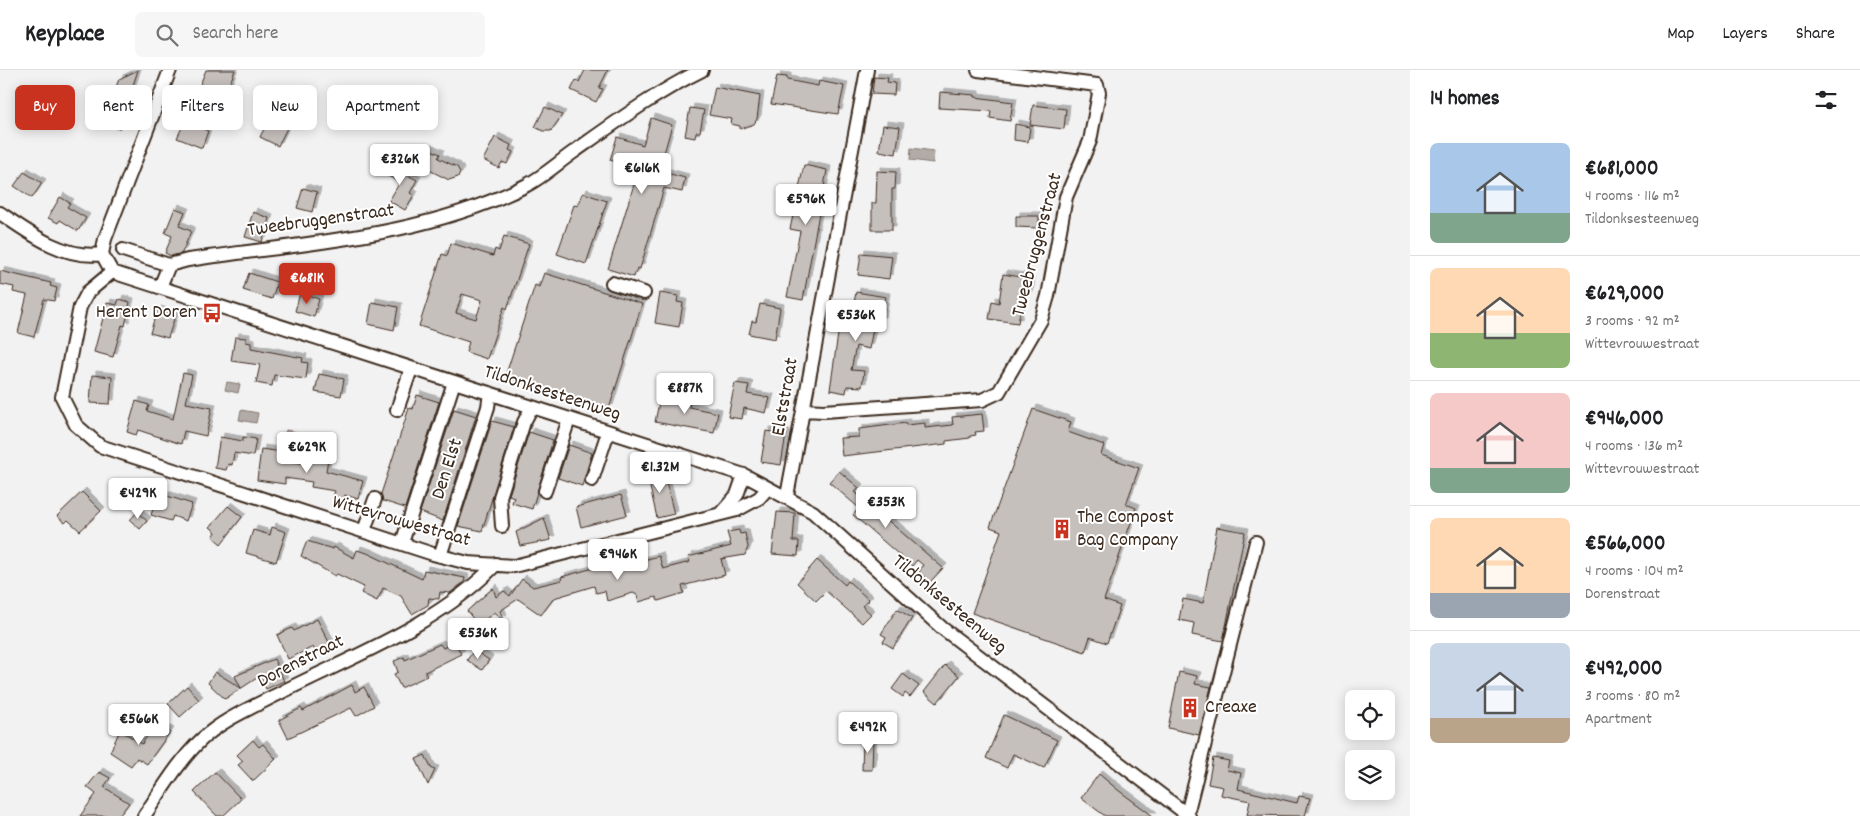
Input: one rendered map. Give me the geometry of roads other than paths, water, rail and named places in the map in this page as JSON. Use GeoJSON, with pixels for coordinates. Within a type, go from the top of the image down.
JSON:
{"type":"FeatureCollection","features":[{"type":"Feature","properties":{"kind":"street"},"geometry":{"type":"LineString","coordinates":[[112,272],[102,254],[105,239],[170,70]]}},
{"type":"Feature","properties":{"kind":"street","name":"Tweebruggenstraat"},"geometry":{"type":"LineString","coordinates":[[169,265],[188,260],[400,229],[449,216],[527,185],[636,109],[702,70]]}},
{"type":"Feature","properties":{"kind":"street","name":"Elststraat"},"geometry":{"type":"LineString","coordinates":[[787,496],[867,70]]}},
{"type":"Feature","properties":{"kind":"street","name":"Tweebruggenstraat"},"geometry":{"type":"LineString","coordinates":[[803,410],[824,411],[982,400],[999,392],[1041,320],[1048,296],[1066,196],[1090,141],[1099,93],[1097,85],[978,70]]}},
{"type":"Feature","properties":{"kind":"street"},"geometry":{"type":"LineString","coordinates":[[0,213],[69,253],[91,256],[102,254]]}},
{"type":"Feature","properties":{"kind":"street"},"geometry":{"type":"LineString","coordinates":[[123,250],[169,265],[160,287]]}},
{"type":"Feature","properties":{"kind":"street","name":"Tildonksesteenweg"},"geometry":{"type":"LineString","coordinates":[[112,272],[744,475],[787,496],[813,512],[942,628],[1188,815]]}},
{"type":"Feature","properties":{"kind":"street","name":"Wittevrouwestraat"},"geometry":{"type":"LineString","coordinates":[[112,272],[88,292],[80,307],[62,397],[76,426],[100,446],[440,556],[468,563],[514,566],[750,505],[768,488]]}},
{"type":"Feature","properties":{"kind":"street"},"geometry":{"type":"LineString","coordinates":[[612,283],[644,293]]}},
{"type":"Feature","properties":{"kind":"street"},"geometry":{"type":"LineString","coordinates":[[397,410],[411,369]]}},
{"type":"Feature","properties":{"kind":"street","name":"Den Elst"},"geometry":{"type":"LineString","coordinates":[[402,543],[454,382]]}},
{"type":"Feature","properties":{"kind":"street","name":"Den Elst"},"geometry":{"type":"LineString","coordinates":[[440,556],[488,407],[490,394]]}},
{"type":"Feature","properties":{"kind":"street"},"geometry":{"type":"LineString","coordinates":[[502,526],[500,497],[524,422],[532,407]]}},
{"type":"Feature","properties":{"kind":"street"},"geometry":{"type":"LineString","coordinates":[[545,491],[569,419]]}},
{"type":"Feature","properties":{"kind":"street"},"geometry":{"type":"LineString","coordinates":[[592,480],[608,432]]}},
{"type":"Feature","properties":{"kind":"street"},"geometry":{"type":"LineString","coordinates":[[720,514],[737,495],[744,475]]}},
{"type":"Feature","properties":{"kind":"street"},"geometry":{"type":"LineString","coordinates":[[364,532],[375,499]]}},
{"type":"Feature","properties":{"kind":"street"},"geometry":{"type":"LineString","coordinates":[[1188,815],[1256,542]]}},
{"type":"Feature","properties":{"kind":"street","name":"Dorenstraat"},"geometry":{"type":"LineString","coordinates":[[144,816],[179,764],[209,734],[232,718],[419,623],[478,583],[496,564]]}},
{"type":"Feature","properties":{"kind":"place","name":"Herent Doren"},"geometry":{"type":"Point","coordinates":[212,313]}},
{"type":"Feature","properties":{"kind":"place","name":"The Compost Bag Company"},"geometry":{"type":"Point","coordinates":[1062,529]}},
{"type":"Feature","properties":{"kind":"place","name":"Creaxe"},"geometry":{"type":"Point","coordinates":[1190,708]}}]}
